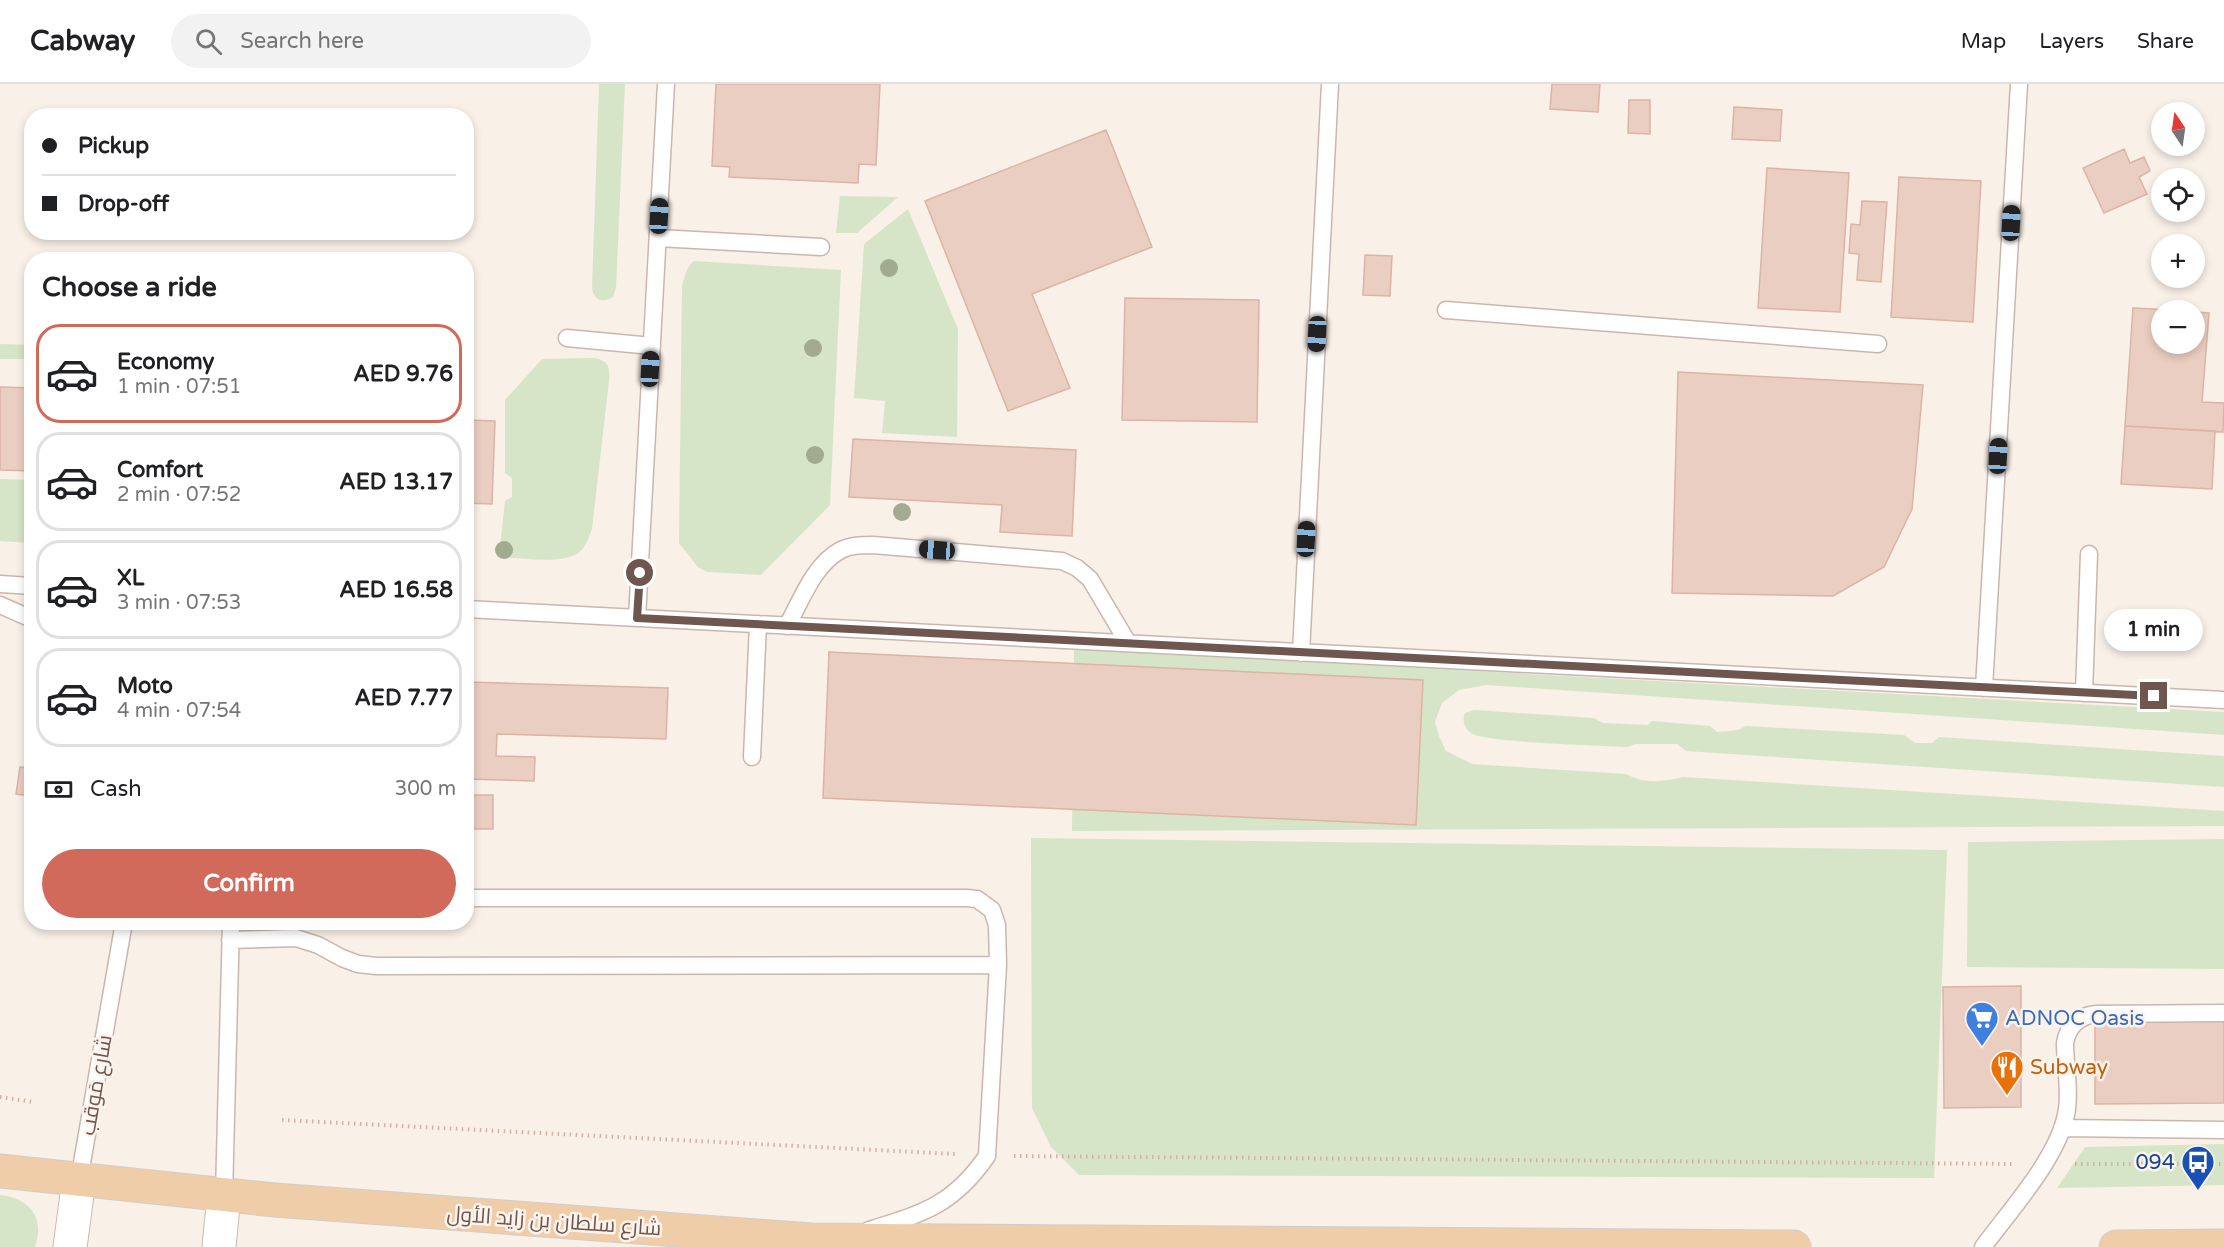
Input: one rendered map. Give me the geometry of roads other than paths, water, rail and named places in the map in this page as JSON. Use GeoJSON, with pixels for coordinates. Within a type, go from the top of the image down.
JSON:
{"type":"FeatureCollection","features":[{"type":"Feature","properties":{"kind":"main road","name":"شارع سلطان بن زايد الأول"},"geometry":{"type":"LineString","coordinates":[[0,1171],[275,1200],[812,1242],[1794,1247]]}},
{"type":"Feature","properties":{"kind":"main road","name":"شارع مَوقب"},"geometry":{"type":"LineString","coordinates":[[70,1247],[79,1180]]}},
{"type":"Feature","properties":{"kind":"main road"},"geometry":{"type":"LineString","coordinates":[[219,1247],[224,1195]]}},
{"type":"Feature","properties":{"kind":"main road"},"geometry":{"type":"LineString","coordinates":[[2116,1247],[2224,1246]]}},
{"type":"Feature","properties":{"kind":"lane"},"geometry":{"type":"LineString","coordinates":[[637,618],[666,84]]}},
{"type":"Feature","properties":{"kind":"lane"},"geometry":{"type":"LineString","coordinates":[[1300,653],[1330,84]]}},
{"type":"Feature","properties":{"kind":"lane"},"geometry":{"type":"LineString","coordinates":[[1984,688],[2019,84]]}},
{"type":"Feature","properties":{"kind":"lane"},"geometry":{"type":"LineString","coordinates":[[658,238],[820,247]]}},
{"type":"Feature","properties":{"kind":"lane"},"geometry":{"type":"LineString","coordinates":[[1446,310],[1878,344]]}},
{"type":"Feature","properties":{"kind":"lane"},"geometry":{"type":"LineString","coordinates":[[567,338],[652,346]]}},
{"type":"Feature","properties":{"kind":"lane"},"geometry":{"type":"LineString","coordinates":[[787,626],[819,570],[829,559],[841,550],[857,545],[873,545],[1062,561],[1077,568],[1090,579],[1128,644]]}},
{"type":"Feature","properties":{"kind":"lane"},"geometry":{"type":"LineString","coordinates":[[2084,693],[2089,554]]}},
{"type":"Feature","properties":{"kind":"lane"},"geometry":{"type":"LineString","coordinates":[[0,584],[24,586]]}},
{"type":"Feature","properties":{"kind":"lane"},"geometry":{"type":"LineString","coordinates":[[0,605],[24,616]]}},
{"type":"Feature","properties":{"kind":"lane"},"geometry":{"type":"LineString","coordinates":[[474,609],[2224,700]]}},
{"type":"Feature","properties":{"kind":"lane"},"geometry":{"type":"LineString","coordinates":[[752,757],[758,624]]}},
{"type":"Feature","properties":{"kind":"lane"},"geometry":{"type":"LineString","coordinates":[[474,898],[968,898],[985,904],[992,910],[996,917],[998,965],[987,1155],[968,1181],[938,1206],[916,1215],[812,1242]]}},
{"type":"Feature","properties":{"kind":"lane","name":"شارع مَوقب"},"geometry":{"type":"LineString","coordinates":[[79,1180],[123,930]]}},
{"type":"Feature","properties":{"kind":"lane"},"geometry":{"type":"LineString","coordinates":[[224,1195],[231,930]]}},
{"type":"Feature","properties":{"kind":"lane"},"geometry":{"type":"LineString","coordinates":[[230,940],[296,938],[318,945],[358,964],[376,966],[998,965]]}},
{"type":"Feature","properties":{"kind":"lane"},"geometry":{"type":"LineString","coordinates":[[1983,1247],[2044,1164],[2062,1128],[2067,1108],[2065,1043],[2067,1033],[2079,1019],[2096,1014],[2224,1013]]}},
{"type":"Feature","properties":{"kind":"lane"},"geometry":{"type":"LineString","coordinates":[[2062,1128],[2224,1130]]}},
{"type":"Feature","properties":{"kind":"place","name":"ADNOC Oasis"},"geometry":{"type":"Point","coordinates":[1982,1047]}},
{"type":"Feature","properties":{"kind":"place","name":"Subway"},"geometry":{"type":"Point","coordinates":[2007,1096]}},
{"type":"Feature","properties":{"kind":"place","name":"094"},"geometry":{"type":"Point","coordinates":[2198,1191]}}]}
